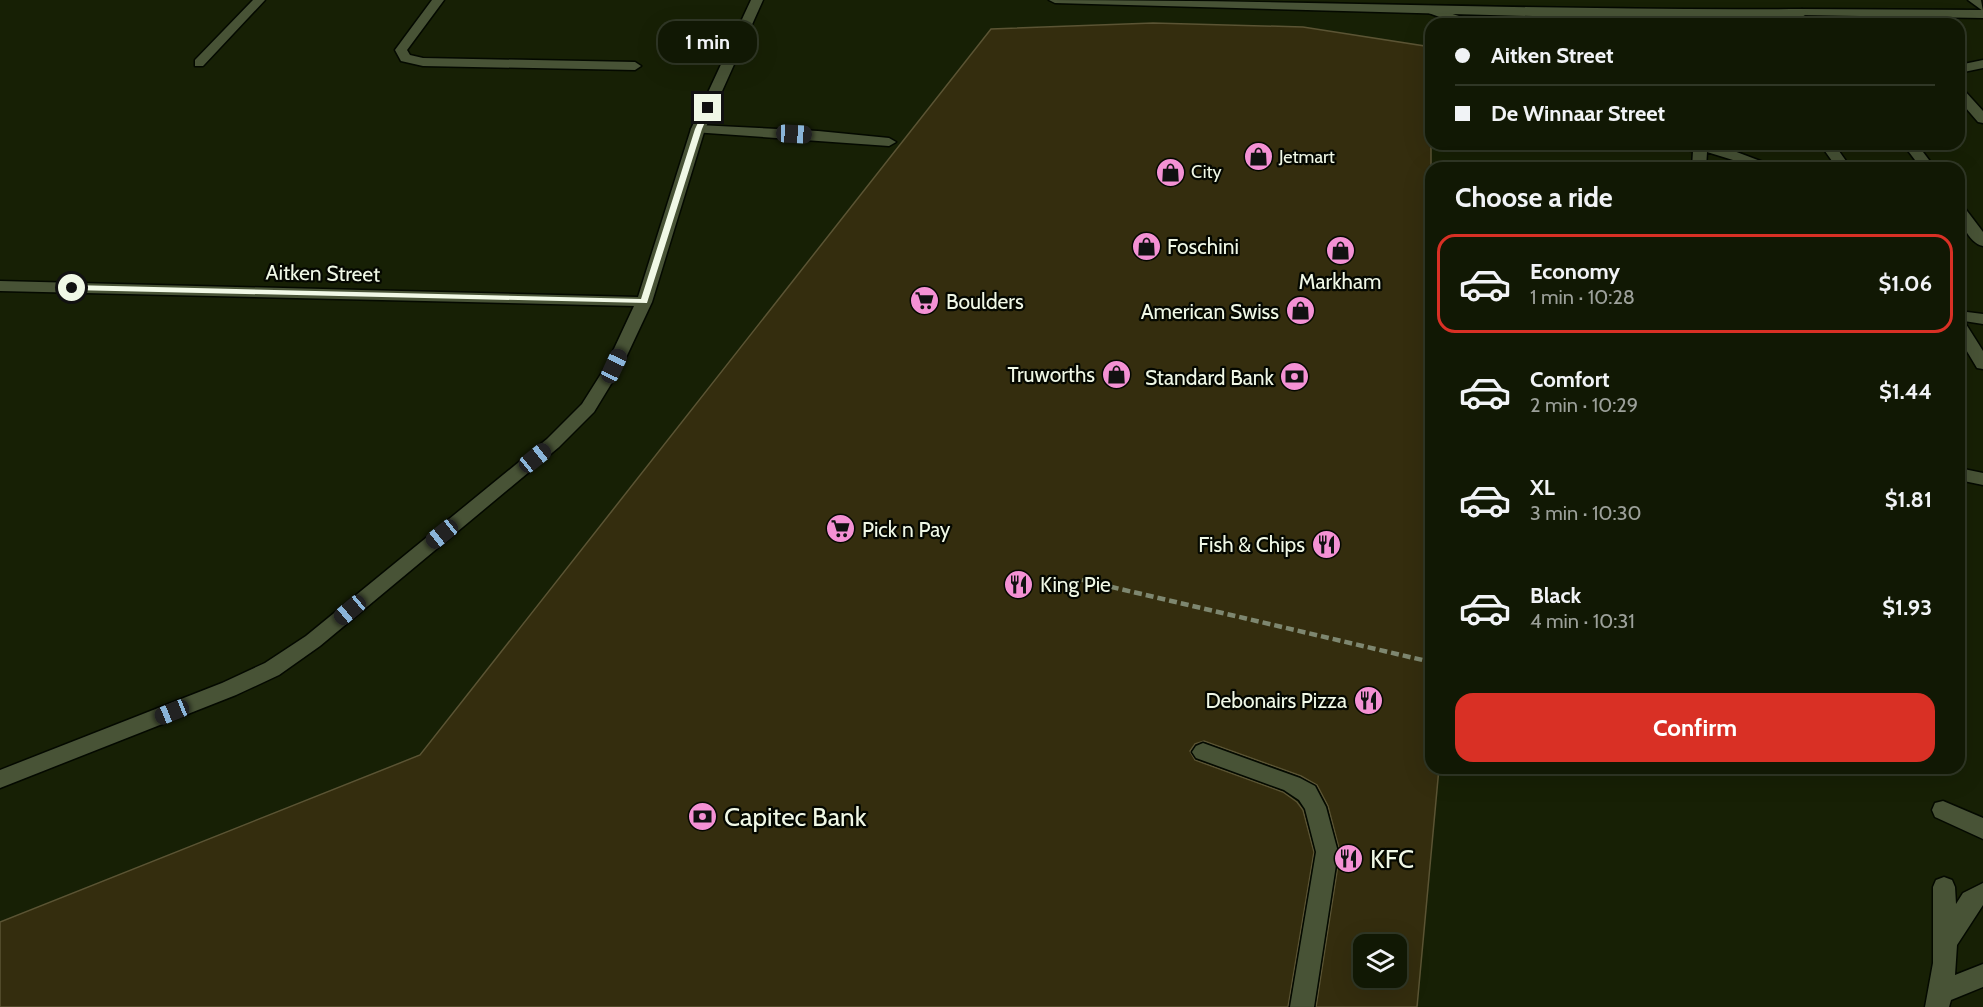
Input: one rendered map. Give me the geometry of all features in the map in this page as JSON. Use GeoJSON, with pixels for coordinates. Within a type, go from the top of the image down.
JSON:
{"type":"FeatureCollection","features":[{"type":"Feature","properties":{"kind":"street"},"geometry":{"type":"LineString","coordinates":[[199,63],[259,0]]}},
{"type":"Feature","properties":{"kind":"street"},"geometry":{"type":"LineString","coordinates":[[438,0],[401,50],[405,58],[423,62],[635,66]]}},
{"type":"Feature","properties":{"kind":"street"},"geometry":{"type":"LineString","coordinates":[[0,779],[229,689],[272,669],[313,641],[560,436],[588,408],[614,366],[644,302],[698,129],[757,0]]}},
{"type":"Feature","properties":{"kind":"street"},"geometry":{"type":"LineString","coordinates":[[1055,0],[1603,14],[1983,14]]}},
{"type":"Feature","properties":{"kind":"street"},"geometry":{"type":"LineString","coordinates":[[1726,0],[1739,18]]}},
{"type":"Feature","properties":{"kind":"street"},"geometry":{"type":"LineString","coordinates":[[1790,0],[1806,18]]}},
{"type":"Feature","properties":{"kind":"street"},"geometry":{"type":"LineString","coordinates":[[1974,0],[1983,8]]}},
{"type":"Feature","properties":{"kind":"street"},"geometry":{"type":"LineString","coordinates":[[1427,9],[1453,18]]}},
{"type":"Feature","properties":{"kind":"street"},"geometry":{"type":"LineString","coordinates":[[1553,18],[1558,12]]}},
{"type":"Feature","properties":{"kind":"street"},"geometry":{"type":"LineString","coordinates":[[1603,14],[1623,18]]}},
{"type":"Feature","properties":{"kind":"street"},"geometry":{"type":"LineString","coordinates":[[1965,68],[1983,64]]}},
{"type":"Feature","properties":{"kind":"street"},"geometry":{"type":"LineString","coordinates":[[1965,99],[1983,119]]}},
{"type":"Feature","properties":{"kind":"street"},"geometry":{"type":"LineString","coordinates":[[698,129],[818,135],[889,142]]}},
{"type":"Feature","properties":{"kind":"street"},"geometry":{"type":"LineString","coordinates":[[1712,150],[1752,162]]}},
{"type":"Feature","properties":{"kind":"street"},"geometry":{"type":"LineString","coordinates":[[1965,218],[1983,242]]}},
{"type":"Feature","properties":{"kind":"street","name":"Aitken Street"},"geometry":{"type":"LineString","coordinates":[[0,286],[644,302]]}},
{"type":"Feature","properties":{"kind":"street"},"geometry":{"type":"LineString","coordinates":[[1965,317],[1983,319]]}},
{"type":"Feature","properties":{"kind":"street"},"geometry":{"type":"LineString","coordinates":[[1965,334],[1981,357]]}},
{"type":"Feature","properties":{"kind":"street"},"geometry":{"type":"LineString","coordinates":[[1965,475],[1983,479]]}},
{"type":"Feature","properties":{"kind":"street"},"geometry":{"type":"LineString","coordinates":[[1203,753],[1292,784],[1307,793],[1315,807],[1327,852],[1302,1007]]}},
{"type":"Feature","properties":{"kind":"street"},"geometry":{"type":"LineString","coordinates":[[1943,810],[1983,829]]}},
{"type":"Feature","properties":{"kind":"street"},"geometry":{"type":"LineString","coordinates":[[1940,1000],[1945,944],[1944,887]]}},
{"type":"Feature","properties":{"kind":"street"},"geometry":{"type":"LineString","coordinates":[[1945,944],[1971,900],[1983,893]]}},
{"type":"Feature","properties":{"kind":"street"},"geometry":{"type":"LineString","coordinates":[[1940,1000],[1983,975]]}},
{"type":"Feature","properties":{"kind":"path"},"geometry":{"type":"LineString","coordinates":[[1082,580],[1425,661]]}},
{"type":"Feature","properties":{"kind":"building"},"geometry":{"type":"Polygon","coordinates":[[[1153,23],[1303,27],[1425,46],[1425,150],[1431,150],[1431,162],[1425,162],[1425,774],[1438,774],[1417,1007],[1316,1007],[1340,852],[1328,806],[1317,785],[1301,776],[1204,741],[1195,744],[1190,751],[1195,760],[1283,792],[1297,802],[1303,810],[1314,852],[1288,1007],[0,1007],[0,922],[420,755],[991,29],[1153,23]]]}},
{"type":"Feature","properties":{"kind":"place","name":"Jetmart"},"geometry":{"type":"Point","coordinates":[1258,157]}},
{"type":"Feature","properties":{"kind":"place","name":"City"},"geometry":{"type":"Point","coordinates":[1170,172]}},
{"type":"Feature","properties":{"kind":"place","name":"Foschini"},"geometry":{"type":"Point","coordinates":[1146,246]}},
{"type":"Feature","properties":{"kind":"place","name":"Markham"},"geometry":{"type":"Point","coordinates":[1340,250]}},
{"type":"Feature","properties":{"kind":"place","name":"Boulders"},"geometry":{"type":"Point","coordinates":[925,301]}},
{"type":"Feature","properties":{"kind":"place","name":"American Swiss"},"geometry":{"type":"Point","coordinates":[1300,311]}},
{"type":"Feature","properties":{"kind":"place","name":"Truworths"},"geometry":{"type":"Point","coordinates":[1116,374]}},
{"type":"Feature","properties":{"kind":"place","name":"Standard Bank"},"geometry":{"type":"Point","coordinates":[1295,377]}},
{"type":"Feature","properties":{"kind":"place","name":"Pick n Pay"},"geometry":{"type":"Point","coordinates":[841,529]}},
{"type":"Feature","properties":{"kind":"place","name":"Fish & Chips"},"geometry":{"type":"Point","coordinates":[1326,544]}},
{"type":"Feature","properties":{"kind":"place","name":"King Pie"},"geometry":{"type":"Point","coordinates":[1019,584]}},
{"type":"Feature","properties":{"kind":"place","name":"Debonairs Pizza"},"geometry":{"type":"Point","coordinates":[1368,700]}},
{"type":"Feature","properties":{"kind":"place","name":"Capitec Bank"},"geometry":{"type":"Point","coordinates":[703,817]}},
{"type":"Feature","properties":{"kind":"place","name":"KFC"},"geometry":{"type":"Point","coordinates":[1349,859]}},
{"type":"Feature","properties":{"kind":"route"},"geometry":{"type":"LineString","coordinates":[[72,288],[644,302],[698,129],[708,108]]}}]}
